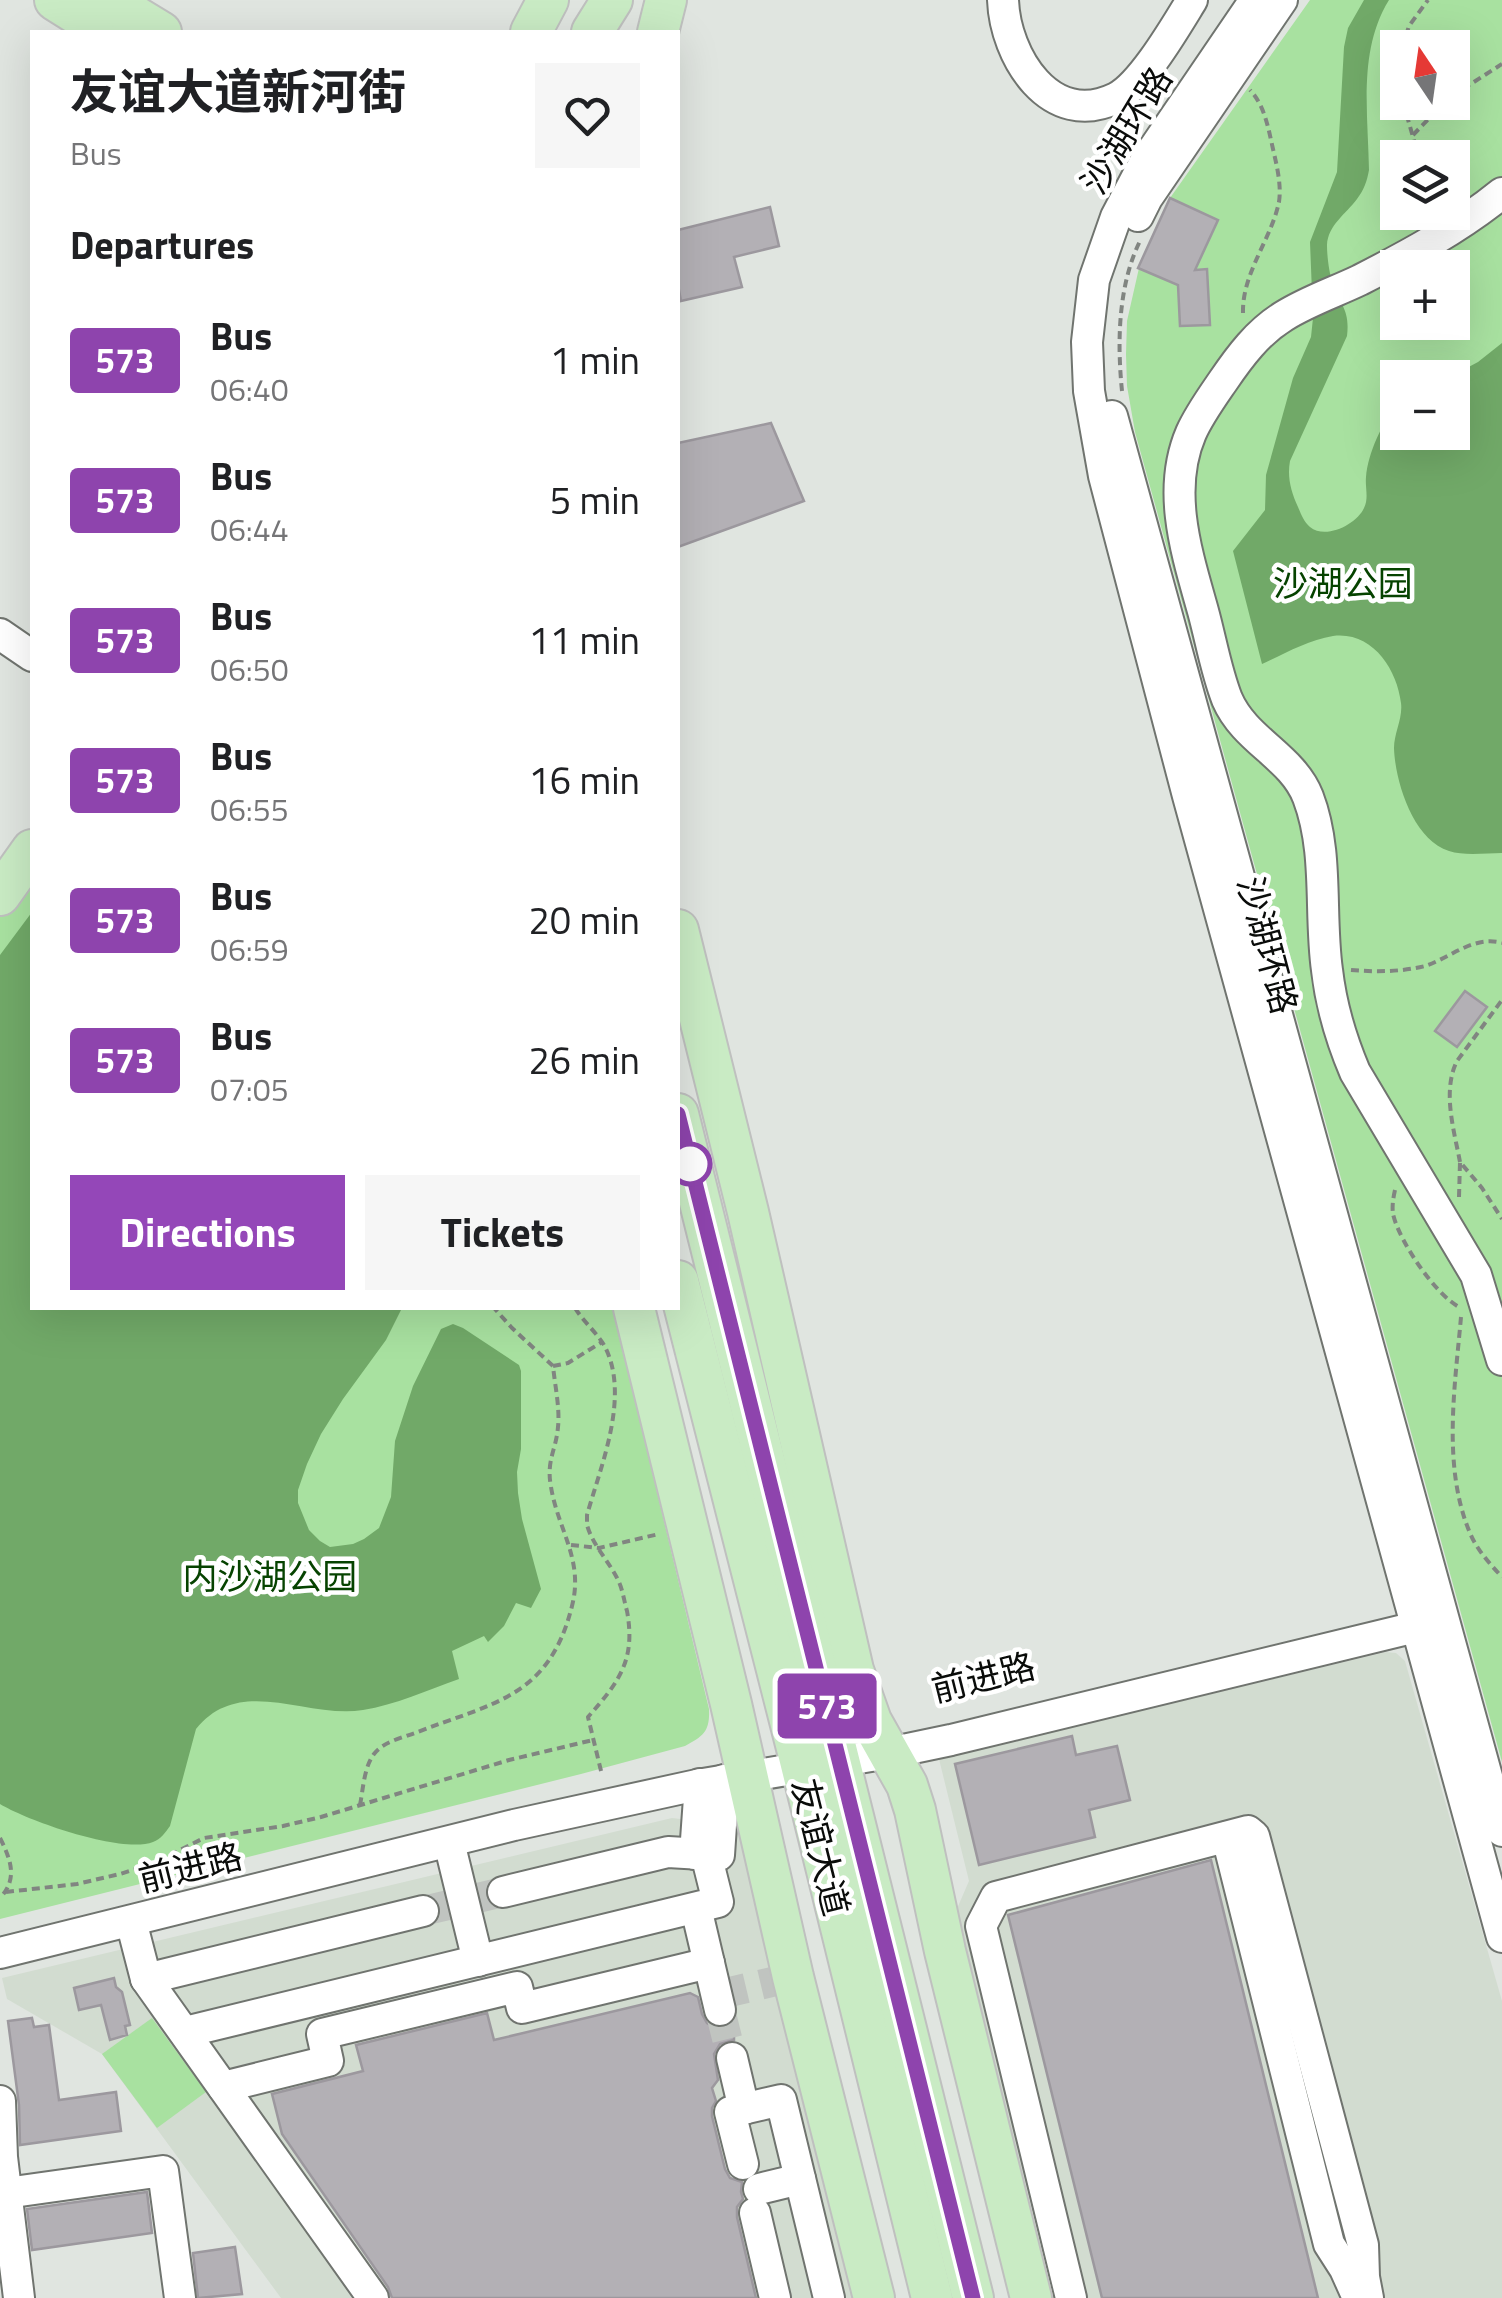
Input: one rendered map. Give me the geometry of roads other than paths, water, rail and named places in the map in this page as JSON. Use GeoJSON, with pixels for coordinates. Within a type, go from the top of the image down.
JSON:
{"type":"FeatureCollection","features":[{"type":"Feature","properties":{"kind":"main road"},"geometry":{"type":"LineString","coordinates":[[55,0],[103,30]]}},
{"type":"Feature","properties":{"kind":"main road"},"geometry":{"type":"LineString","coordinates":[[108,0],[157,30]]}},
{"type":"Feature","properties":{"kind":"main road"},"geometry":{"type":"LineString","coordinates":[[532,30],[548,0]]}},
{"type":"Feature","properties":{"kind":"main road"},"geometry":{"type":"LineString","coordinates":[[563,30],[580,0]]}},
{"type":"Feature","properties":{"kind":"main road"},"geometry":{"type":"LineString","coordinates":[[593,30],[612,0]]}},
{"type":"Feature","properties":{"kind":"main road"},"geometry":{"type":"LineString","coordinates":[[622,30],[632,0]]}},
{"type":"Feature","properties":{"kind":"main road"},"geometry":{"type":"LineString","coordinates":[[658,30],[666,0]]}},
{"type":"Feature","properties":{"kind":"main road"},"geometry":{"type":"LineString","coordinates":[[0,895],[30,853]]}},
{"type":"Feature","properties":{"kind":"main road"},"geometry":{"type":"LineString","coordinates":[[680,938],[748,1212],[852,1670],[862,1702],[912,1798],[952,1981],[1031,2298]]}},
{"type":"Feature","properties":{"kind":"main road","name":"友谊大道"},"geometry":{"type":"LineString","coordinates":[[680,1123],[819,1754],[931,2297]]}},
{"type":"Feature","properties":{"kind":"main road","name":"友谊大道"},"geometry":{"type":"LineString","coordinates":[[680,1288],[819,1754],[901,2005],[973,2298]]}},
{"type":"Feature","properties":{"kind":"main road"},"geometry":{"type":"LineString","coordinates":[[634,1310],[729,1774],[822,2090],[874,2298]]}},
{"type":"Feature","properties":{"kind":"main road"},"geometry":{"type":"LineString","coordinates":[[901,2005],[934,1898]]}},
{"type":"Feature","properties":{"kind":"main road"},"geometry":{"type":"LineString","coordinates":[[938,2156],[993,2144]]}},
{"type":"Feature","properties":{"kind":"street"},"geometry":{"type":"LineString","coordinates":[[1003,0],[1009,34],[1030,76],[1055,100],[1084,104],[1115,98],[1128,90],[1192,0]]}},
{"type":"Feature","properties":{"kind":"street","name":"沙湖环路"},"geometry":{"type":"LineString","coordinates":[[1255,0],[1146,160],[1116,217],[1092,296],[1086,342],[1089,391],[1104,476],[1154,664],[1502,1937]]}},
{"type":"Feature","properties":{"kind":"street","name":"沙湖环路"},"geometry":{"type":"LineString","coordinates":[[1282,0],[1146,198],[1131,230],[1108,303],[1108,390],[1113,425],[1502,1830]]}},
{"type":"Feature","properties":{"kind":"street"},"geometry":{"type":"LineString","coordinates":[[1502,193],[1430,242],[1297,308],[1264,330],[1217,389],[1192,432],[1180,474],[1183,533],[1226,697],[1247,731],[1295,774],[1313,812],[1320,858],[1326,968],[1350,1059],[1476,1275],[1502,1360]]}},
{"type":"Feature","properties":{"kind":"street"},"geometry":{"type":"LineString","coordinates":[[0,634],[30,655]]}},
{"type":"Feature","properties":{"kind":"street"},"geometry":{"type":"LineString","coordinates":[[0,656],[30,677]]}},
{"type":"Feature","properties":{"kind":"street","name":"前进路"},"geometry":{"type":"LineString","coordinates":[[0,1953],[729,1774],[819,1754],[970,1736],[1414,1619]]}},
{"type":"Feature","properties":{"kind":"street"},"geometry":{"type":"LineString","coordinates":[[184,2032],[718,1902],[701,1854],[729,1774]]}},
{"type":"Feature","properties":{"kind":"street","name":"前进路"},"geometry":{"type":"LineString","coordinates":[[514,1825],[610,1790],[729,1774]]}},
{"type":"Feature","properties":{"kind":"street"},"geometry":{"type":"LineString","coordinates":[[1071,2298],[981,1926],[996,1897],[1248,1832],[1254,1836],[1363,2245],[1368,2298]]}},
{"type":"Feature","properties":{"kind":"street"},"geometry":{"type":"LineString","coordinates":[[1227,1837],[1329,2244],[1346,2268],[1358,2298]]}},
{"type":"Feature","properties":{"kind":"street"},"geometry":{"type":"LineString","coordinates":[[449,1842],[478,1961]]}},
{"type":"Feature","properties":{"kind":"street"},"geometry":{"type":"LineString","coordinates":[[503,1892],[668,1852],[701,1854]]}},
{"type":"Feature","properties":{"kind":"street"},"geometry":{"type":"LineString","coordinates":[[696,1908],[720,2010]]}},
{"type":"Feature","properties":{"kind":"street"},"geometry":{"type":"LineString","coordinates":[[156,1976],[423,1911]]}},
{"type":"Feature","properties":{"kind":"street"},"geometry":{"type":"LineString","coordinates":[[141,1918],[156,1976],[184,2032],[374,2298]]}},
{"type":"Feature","properties":{"kind":"street"},"geometry":{"type":"LineString","coordinates":[[223,2087],[328,2061],[322,2034],[517,1987],[522,2008],[709,1963]]}},
{"type":"Feature","properties":{"kind":"street"},"geometry":{"type":"LineString","coordinates":[[952,1981],[992,1972]]}},
{"type":"Feature","properties":{"kind":"street"},"geometry":{"type":"LineString","coordinates":[[732,2058],[744,2108]]}},
{"type":"Feature","properties":{"kind":"street"},"geometry":{"type":"LineString","coordinates":[[775,2298],[752,2189],[730,2112],[822,2090]]}},
{"type":"Feature","properties":{"kind":"street"},"geometry":{"type":"LineString","coordinates":[[781,2100],[829,2298]]}},
{"type":"Feature","properties":{"kind":"street"},"geometry":{"type":"LineString","coordinates":[[0,2101],[2,2157],[19,2298]]}},
{"type":"Feature","properties":{"kind":"street"},"geometry":{"type":"LineString","coordinates":[[6,2193],[162,2171],[180,2298]]}},
{"type":"Feature","properties":{"kind":"street"},"geometry":{"type":"LineString","coordinates":[[752,2189],[800,2180]]}},
{"type":"Feature","properties":{"kind":"tunnel"},"geometry":{"type":"LineString","coordinates":[[423,1911],[503,1892]]}},
{"type":"Feature","properties":{"kind":"tunnel"},"geometry":{"type":"LineString","coordinates":[[717,1995],[793,1977]]}},
{"type":"Feature","properties":{"kind":"tunnel"},"geometry":{"type":"LineString","coordinates":[[720,2010],[732,2058]]}},
{"type":"Feature","properties":{"kind":"park label","name":"沙湖公园"},"geometry":{"type":"Point","coordinates":[1343,583]}},
{"type":"Feature","properties":{"kind":"park label","name":"内沙湖公园"},"geometry":{"type":"Point","coordinates":[270,1576]}}]}
